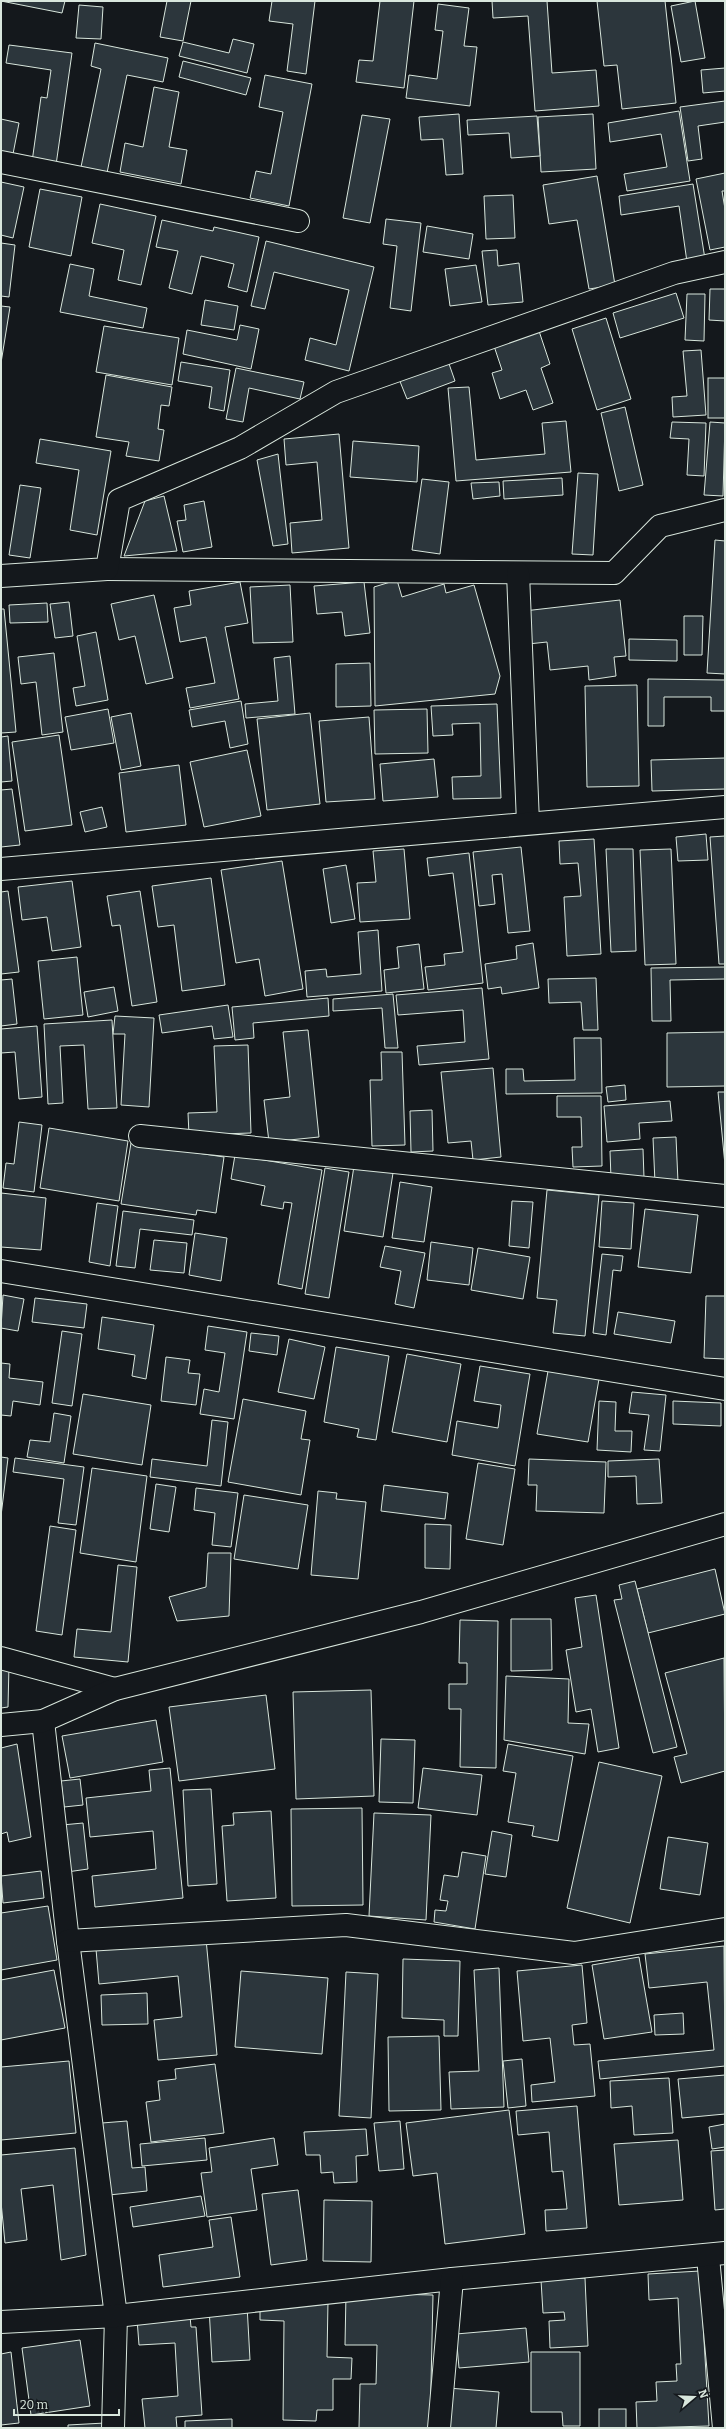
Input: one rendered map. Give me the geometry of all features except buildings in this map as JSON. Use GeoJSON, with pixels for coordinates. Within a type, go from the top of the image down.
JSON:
{"type":"FeatureCollection","features":[{"type":"Feature","properties":{"kind":"street"},"geometry":{"type":"LineString","coordinates":[[1,162],[298,222]]}},
{"type":"Feature","properties":{"kind":"street"},"geometry":{"type":"LineString","coordinates":[[107,569],[119,500],[240,448],[336,392],[674,273],[725,262]]}},
{"type":"Feature","properties":{"kind":"street"},"geometry":{"type":"LineString","coordinates":[[1,576],[107,569],[614,573],[660,526],[725,510]]}},
{"type":"Feature","properties":{"kind":"street"},"geometry":{"type":"LineString","coordinates":[[518,573],[528,823]]}},
{"type":"Feature","properties":{"kind":"street"},"geometry":{"type":"LineString","coordinates":[[1,869],[725,807]]}},
{"type":"Feature","properties":{"kind":"street"},"geometry":{"type":"LineString","coordinates":[[140,1136],[725,1196]]}},
{"type":"Feature","properties":{"kind":"street"},"geometry":{"type":"LineString","coordinates":[[1,1271],[725,1388]]}},
{"type":"Feature","properties":{"kind":"street"},"geometry":{"type":"LineString","coordinates":[[1,1725],[43,1721],[115,1689],[421,1612],[725,1524]]}},
{"type":"Feature","properties":{"kind":"street"},"geometry":{"type":"LineString","coordinates":[[1,1658],[115,1689]]}},
{"type":"Feature","properties":{"kind":"street"},"geometry":{"type":"LineString","coordinates":[[43,1721],[68,1941],[116,2316],[113,2428]]}},
{"type":"Feature","properties":{"kind":"street"},"geometry":{"type":"LineString","coordinates":[[68,1941],[346,1925],[574,1953],[725,1929]]}},
{"type":"Feature","properties":{"kind":"street"},"geometry":{"type":"LineString","coordinates":[[1,2322],[116,2316],[452,2279],[717,2255],[724,2428]]}},
{"type":"Feature","properties":{"kind":"street"},"geometry":{"type":"LineString","coordinates":[[439,2428],[452,2279]]}}]}
